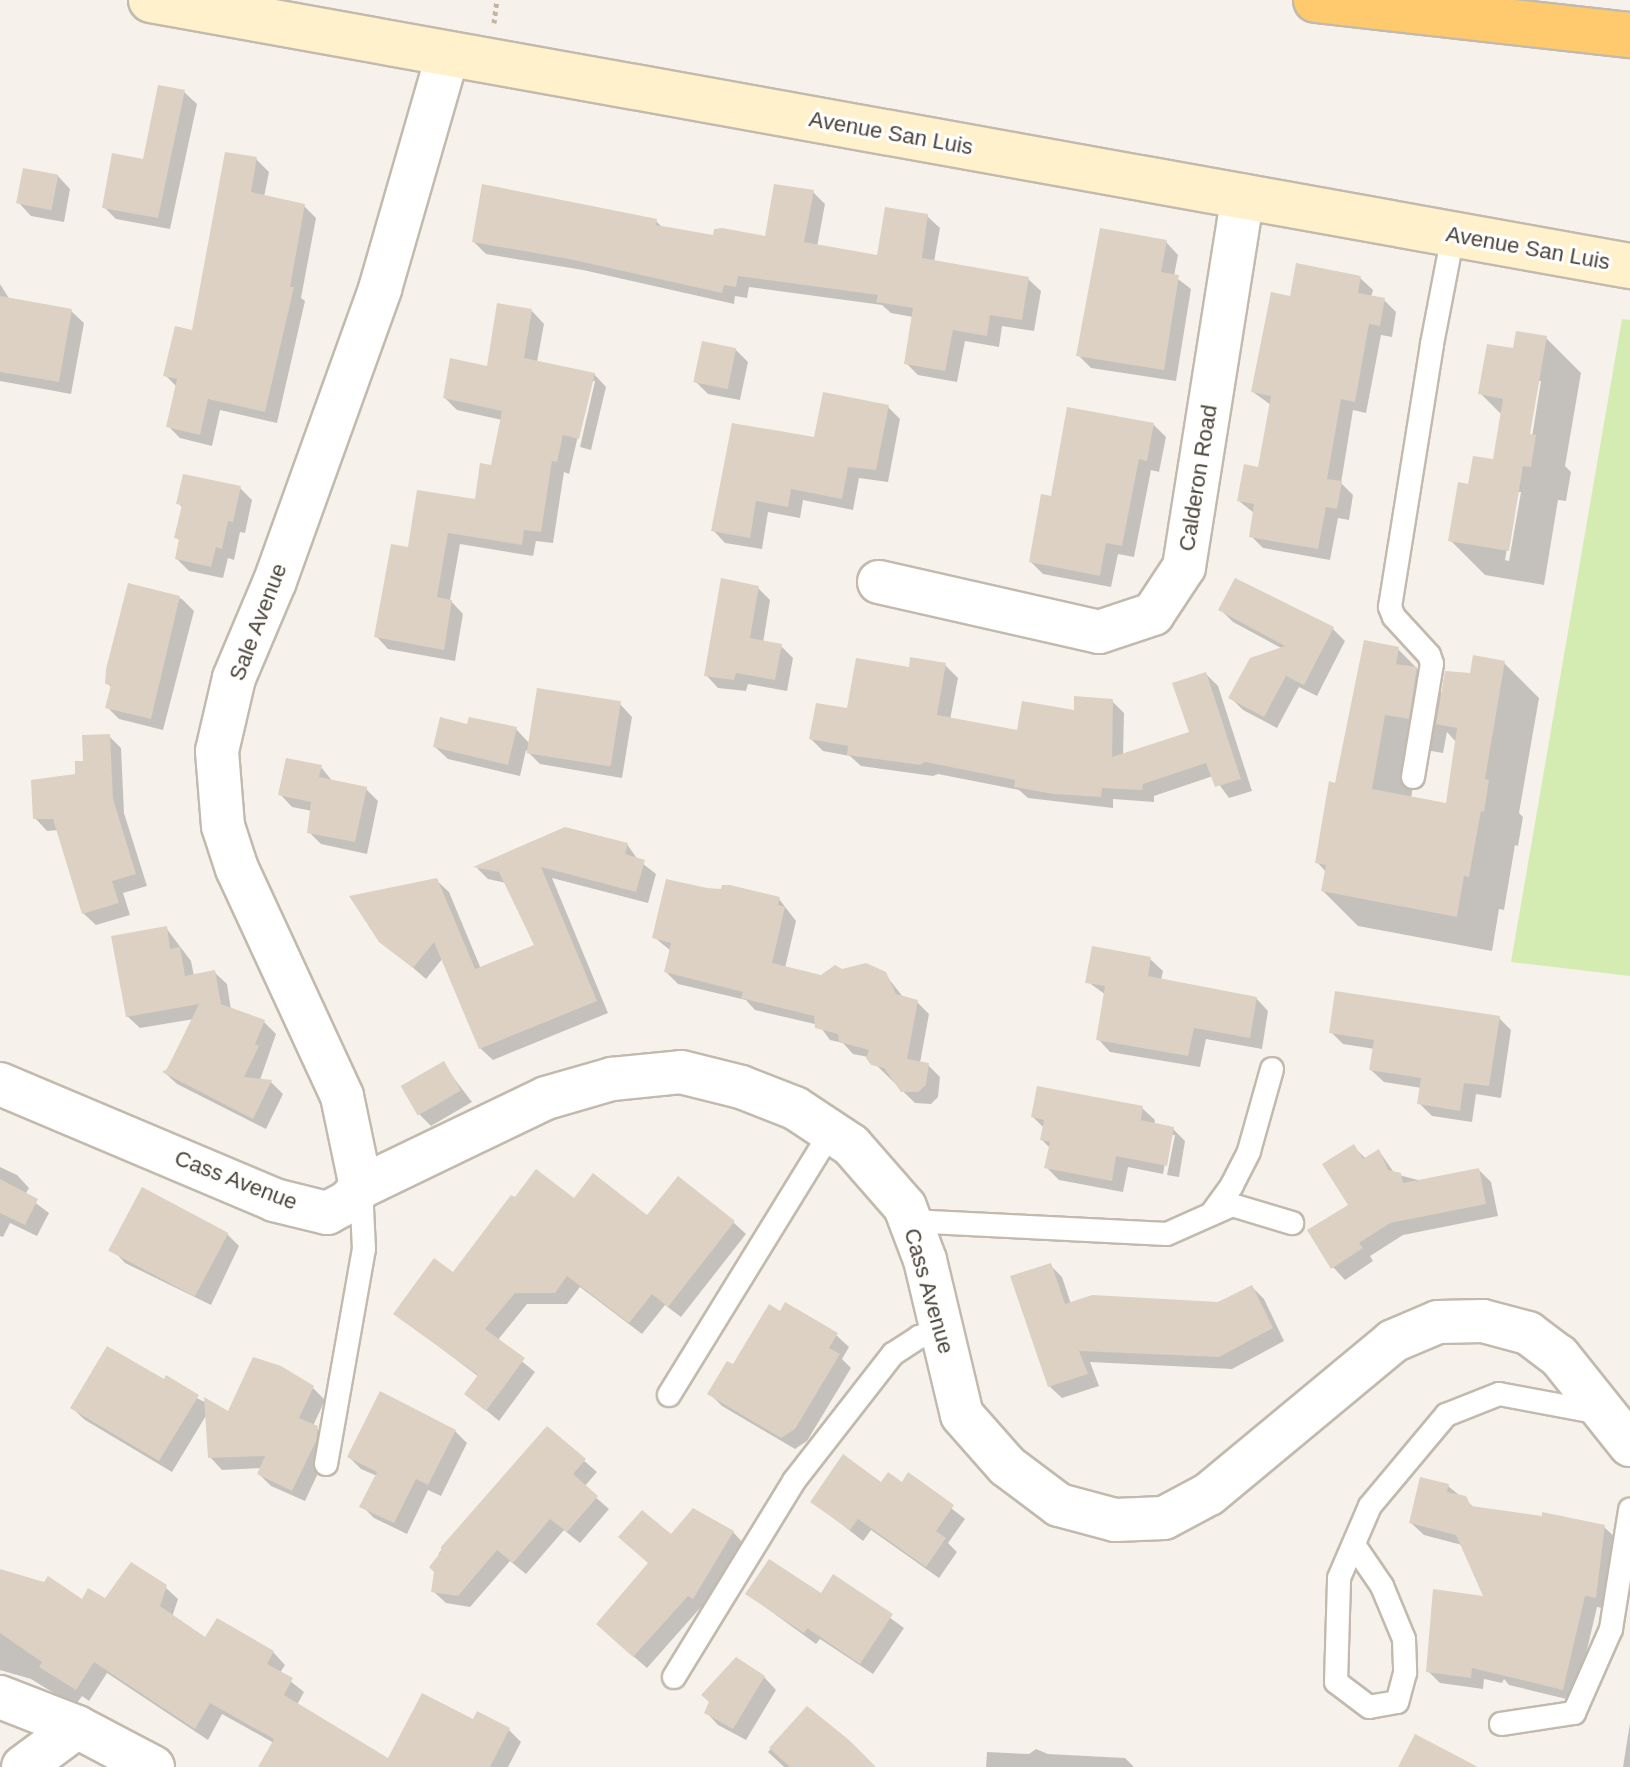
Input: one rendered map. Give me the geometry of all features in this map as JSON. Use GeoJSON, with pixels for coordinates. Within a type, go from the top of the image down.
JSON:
{"type":"FeatureCollection","features":[{"type":"Feature","properties":{"kind":"highway"},"geometry":{"type":"LineString","coordinates":[[1316,0],[1630,35]]}},
{"type":"Feature","properties":{"kind":"street","name":"Avenue San Luis"},"geometry":{"type":"LineString","coordinates":[[151,0],[1630,266]]}},
{"type":"Feature","properties":{"kind":"street","name":"Sale Avenue"},"geometry":{"type":"LineString","coordinates":[[361,1187],[342,1096],[237,869],[223,826],[217,751],[234,678],[275,581],[380,289],[448,54]]}},
{"type":"Feature","properties":{"kind":"street","name":"Calderon Road"},"geometry":{"type":"LineString","coordinates":[[879,582],[1099,632],[1153,614],[1184,567],[1243,196]]}},
{"type":"Feature","properties":{"kind":"street","name":"Cass Avenue"},"geometry":{"type":"LineString","coordinates":[[0,1084],[274,1200],[327,1213],[348,1202],[361,1187],[546,1098],[612,1079],[681,1072],[741,1087],[795,1108],[851,1145],[905,1207],[925,1260],[962,1415],[1007,1466],[1059,1505],[1115,1520],[1164,1518],[1209,1494],[1393,1341],[1438,1322],[1483,1321],[1528,1333],[1559,1356],[1618,1429]]}},
{"type":"Feature","properties":{"kind":"street"},"geometry":{"type":"LineString","coordinates":[[0,1697],[77,1727],[153,1767]]}},
{"type":"Feature","properties":{"kind":"street"},"geometry":{"type":"LineString","coordinates":[[23,1767],[77,1727]]}},
{"type":"Feature","properties":{"kind":"lane"},"geometry":{"type":"LineString","coordinates":[[1413,777],[1432,664],[1390,607],[1432,344],[1453,235]]}},
{"type":"Feature","properties":{"kind":"lane"},"geometry":{"type":"LineString","coordinates":[[1211,1214],[1232,1185],[1249,1151],[1272,1069]]}},
{"type":"Feature","properties":{"kind":"lane"},"geometry":{"type":"LineString","coordinates":[[669,1395],[831,1132]]}},
{"type":"Feature","properties":{"kind":"lane"},"geometry":{"type":"LineString","coordinates":[[326,1464],[364,1249],[361,1187]]}},
{"type":"Feature","properties":{"kind":"lane"},"geometry":{"type":"LineString","coordinates":[[910,1221],[1167,1234],[1232,1205],[1292,1223]]}},
{"type":"Feature","properties":{"kind":"lane"},"geometry":{"type":"LineString","coordinates":[[674,1677],[794,1481],[893,1354],[919,1337],[942,1331]]}},
{"type":"Feature","properties":{"kind":"lane"},"geometry":{"type":"LineString","coordinates":[[1354,1545],[1382,1586],[1404,1639],[1405,1673],[1397,1702],[1369,1707],[1336,1682],[1339,1578],[1370,1506],[1446,1415],[1499,1394],[1618,1429]]}},
{"type":"Feature","properties":{"kind":"lane"},"geometry":{"type":"LineString","coordinates":[[1501,1724],[1574,1713],[1611,1629],[1630,1510]]}},
{"type":"Feature","properties":{"kind":"path"},"geometry":{"type":"LineString","coordinates":[[493,28],[497,0]]}},
{"type":"Feature","properties":{"kind":"green space"},"geometry":{"type":"Polygon","coordinates":[[[1622,319],[1630,320],[1630,976],[1511,962],[1622,319]]]}},
{"type":"Feature","properties":{"kind":"building"},"geometry":{"type":"Polygon","coordinates":[[[158,85],[185,90],[158,218],[102,208],[112,153],[143,159],[158,85]]]}},
{"type":"Feature","properties":{"kind":"building"},"geometry":{"type":"Polygon","coordinates":[[[225,152],[257,157],[251,192],[305,204],[290,287],[294,287],[265,412],[208,399],[200,435],[166,427],[177,379],[163,376],[175,326],[192,330],[225,152]]]}},
{"type":"Feature","properties":{"kind":"building"},"geometry":{"type":"Polygon","coordinates":[[[23,168],[58,175],[51,210],[16,203],[23,168]]]}},
{"type":"Feature","properties":{"kind":"building"},"geometry":{"type":"Polygon","coordinates":[[[482,184],[657,219],[656,225],[713,235],[714,229],[722,228],[765,236],[774,184],[814,190],[804,242],[877,255],[885,207],[928,214],[922,258],[1029,277],[1022,320],[990,315],[987,336],[953,330],[945,371],[904,364],[913,308],[876,302],[878,295],[738,276],[736,287],[724,285],[722,293],[569,259],[472,242],[482,184]]]}},
{"type":"Feature","properties":{"kind":"building"},"geometry":{"type":"Polygon","coordinates":[[[1100,228],[1167,240],[1161,272],[1179,275],[1164,370],[1076,356],[1100,228]]]}},
{"type":"Feature","properties":{"kind":"building"},"geometry":{"type":"Polygon","coordinates":[[[1296,263],[1361,276],[1358,293],[1385,298],[1380,326],[1369,324],[1355,402],[1341,399],[1327,479],[1342,481],[1337,509],[1326,507],[1318,549],[1249,537],[1254,504],[1237,501],[1244,464],[1258,467],[1271,396],[1251,392],[1271,292],[1290,296],[1296,263]]]}},
{"type":"Feature","properties":{"kind":"building"},"geometry":{"type":"Polygon","coordinates":[[[0,296],[72,309],[59,382],[0,372],[0,296]]]}},
{"type":"Feature","properties":{"kind":"building"},"geometry":{"type":"Polygon","coordinates":[[[497,303],[532,309],[524,358],[595,373],[579,439],[563,435],[557,462],[552,461],[541,532],[524,530],[522,545],[448,533],[437,597],[452,600],[444,650],[374,637],[391,544],[408,547],[417,490],[475,499],[480,463],[491,465],[502,411],[443,398],[450,358],[487,366],[497,303]]]}},
{"type":"Feature","properties":{"kind":"building"},"geometry":{"type":"Polygon","coordinates":[[[1516,331],[1547,336],[1530,434],[1536,435],[1531,467],[1523,466],[1509,551],[1448,541],[1458,482],[1468,484],[1473,456],[1493,459],[1503,399],[1478,394],[1487,344],[1513,348],[1516,331]]]}},
{"type":"Feature","properties":{"kind":"building"},"geometry":{"type":"Polygon","coordinates":[[[702,341],[736,348],[728,389],[693,382],[702,341]]]}},
{"type":"Feature","properties":{"kind":"building"},"geometry":{"type":"Polygon","coordinates":[[[823,392],[889,405],[876,470],[848,467],[842,499],[791,489],[788,507],[756,501],[750,538],[711,531],[732,423],[814,437],[823,392]]]}},
{"type":"Feature","properties":{"kind":"building"},"geometry":{"type":"Polygon","coordinates":[[[1067,407],[1154,423],[1147,461],[1139,459],[1122,546],[1106,543],[1100,576],[1029,562],[1041,494],[1051,496],[1067,407]]]}},
{"type":"Feature","properties":{"kind":"building"},"geometry":{"type":"Polygon","coordinates":[[[183,474],[241,486],[233,522],[228,521],[222,549],[216,547],[211,567],[175,559],[179,539],[174,538],[182,505],[176,504],[183,474]]]}},
{"type":"Feature","properties":{"kind":"building"},"geometry":{"type":"Polygon","coordinates":[[[721,578],[759,586],[750,638],[782,644],[775,680],[736,673],[734,680],[704,676],[721,578]]]}},
{"type":"Feature","properties":{"kind":"building"},"geometry":{"type":"Polygon","coordinates":[[[1235,578],[1334,627],[1304,685],[1286,676],[1264,717],[1228,698],[1250,658],[1285,646],[1218,610],[1235,578]]]}},
{"type":"Feature","properties":{"kind":"building"},"geometry":{"type":"Polygon","coordinates":[[[128,583],[180,596],[151,719],[105,708],[111,685],[105,684],[106,669],[128,583]]]}},
{"type":"Feature","properties":{"kind":"building"},"geometry":{"type":"Polygon","coordinates":[[[1364,640],[1399,647],[1396,664],[1417,667],[1409,719],[1385,715],[1372,789],[1446,803],[1457,728],[1436,724],[1445,671],[1470,673],[1473,655],[1505,661],[1485,779],[1489,780],[1484,812],[1481,811],[1469,877],[1464,876],[1457,917],[1321,891],[1326,865],[1315,863],[1329,781],[1335,783],[1364,640]]]}},
{"type":"Feature","properties":{"kind":"building"},"geometry":{"type":"Polygon","coordinates":[[[910,657],[946,663],[937,715],[1017,730],[1022,701],[1074,710],[1074,696],[1113,699],[1112,757],[1189,732],[1172,683],[1206,672],[1241,779],[1215,787],[1206,763],[1143,784],[1142,790],[1102,788],[1101,797],[1053,794],[1014,787],[1015,780],[925,762],[920,765],[847,755],[848,746],[809,739],[816,703],[847,708],[856,658],[909,667],[910,657]]]}},
{"type":"Feature","properties":{"kind":"building"},"geometry":{"type":"Polygon","coordinates":[[[537,688],[621,701],[611,766],[527,753],[537,688]]]}},
{"type":"Feature","properties":{"kind":"building"},"geometry":{"type":"Polygon","coordinates":[[[440,717],[467,724],[469,717],[517,727],[508,765],[433,747],[440,717]]]}},
{"type":"Feature","properties":{"kind":"building"},"geometry":{"type":"Polygon","coordinates":[[[110,734],[113,799],[136,874],[112,881],[119,903],[82,914],[53,819],[33,819],[31,780],[75,774],[75,761],[83,761],[82,735],[110,734]]]}},
{"type":"Feature","properties":{"kind":"building"},"geometry":{"type":"Polygon","coordinates":[[[286,758],[322,765],[319,777],[367,787],[355,842],[307,833],[311,802],[278,795],[286,758]]]}},
{"type":"Feature","properties":{"kind":"building"},"geometry":{"type":"Polygon","coordinates":[[[565,827],[628,843],[625,854],[645,860],[636,892],[541,867],[597,1001],[479,1049],[434,942],[413,968],[379,942],[349,896],[437,878],[475,969],[534,945],[499,872],[473,867],[565,827]]]}},
{"type":"Feature","properties":{"kind":"building"},"geometry":{"type":"Polygon","coordinates":[[[666,879],[707,888],[721,889],[722,885],[730,885],[780,897],[778,905],[785,907],[772,963],[821,975],[835,965],[842,969],[866,963],[886,972],[896,994],[918,1000],[907,1059],[929,1063],[926,1085],[918,1092],[901,1092],[884,1068],[871,1065],[866,1058],[869,1050],[839,1042],[838,1034],[815,1028],[814,1016],[741,998],[743,992],[664,972],[671,943],[652,938],[666,879]]]}},
{"type":"Feature","properties":{"kind":"building"},"geometry":{"type":"Polygon","coordinates":[[[167,926],[170,949],[180,947],[185,976],[215,970],[221,1004],[265,1020],[255,1044],[259,1046],[244,1077],[272,1080],[253,1119],[162,1072],[167,1069],[199,1004],[126,1017],[111,936],[167,926]]]}},
{"type":"Feature","properties":{"kind":"building"},"geometry":{"type":"Polygon","coordinates":[[[1092,946],[1151,957],[1148,976],[1257,997],[1250,1038],[1194,1028],[1188,1056],[1096,1040],[1105,986],[1085,983],[1092,946]]]}},
{"type":"Feature","properties":{"kind":"building"},"geometry":{"type":"Polygon","coordinates":[[[1335,991],[1500,1016],[1489,1086],[1464,1083],[1460,1111],[1417,1104],[1421,1078],[1369,1070],[1374,1040],[1329,1033],[1335,991]]]}},
{"type":"Feature","properties":{"kind":"building"},"geometry":{"type":"Polygon","coordinates":[[[444,1061],[461,1090],[418,1115],[401,1086],[444,1061]]]}},
{"type":"Feature","properties":{"kind":"building"},"geometry":{"type":"Polygon","coordinates":[[[1037,1086],[1143,1106],[1141,1120],[1174,1127],[1167,1166],[1116,1156],[1112,1181],[1044,1168],[1050,1142],[1040,1140],[1044,1120],[1031,1117],[1037,1086]]]}},
{"type":"Feature","properties":{"kind":"building"},"geometry":{"type":"Polygon","coordinates":[[[1354,1144],[1363,1159],[1379,1149],[1388,1170],[1401,1173],[1403,1183],[1479,1168],[1486,1204],[1390,1223],[1359,1243],[1363,1248],[1331,1269],[1307,1230],[1348,1205],[1322,1164],[1354,1144]]]}},
{"type":"Feature","properties":{"kind":"building"},"geometry":{"type":"Polygon","coordinates":[[[536,1169],[574,1198],[593,1173],[647,1215],[678,1176],[735,1221],[668,1307],[652,1294],[629,1323],[567,1276],[555,1293],[515,1293],[485,1329],[525,1358],[486,1411],[464,1394],[478,1375],[393,1314],[434,1258],[453,1272],[511,1195],[515,1197],[536,1169]]]}},
{"type":"Feature","properties":{"kind":"building"},"geometry":{"type":"Polygon","coordinates":[[[0,1179],[38,1199],[25,1225],[0,1213],[0,1179]]]}},
{"type":"Feature","properties":{"kind":"building"},"geometry":{"type":"Polygon","coordinates":[[[142,1187],[229,1233],[195,1297],[108,1251],[142,1187]]]}},
{"type":"Feature","properties":{"kind":"building"},"geometry":{"type":"Polygon","coordinates":[[[1051,1263],[1065,1304],[1092,1295],[1218,1302],[1252,1285],[1273,1328],[1219,1357],[1079,1351],[1088,1374],[1048,1387],[1010,1276],[1051,1263]]]}},
{"type":"Feature","properties":{"kind":"building"},"geometry":{"type":"Polygon","coordinates":[[[785,1302],[838,1333],[829,1348],[840,1354],[795,1429],[781,1438],[707,1394],[727,1361],[733,1364],[769,1304],[780,1311],[785,1302]]]}},
{"type":"Feature","properties":{"kind":"building"},"geometry":{"type":"Polygon","coordinates":[[[107,1346],[199,1395],[159,1461],[70,1408],[107,1346]]]}},
{"type":"Feature","properties":{"kind":"building"},"geometry":{"type":"Polygon","coordinates":[[[253,1357],[281,1366],[314,1386],[299,1418],[318,1426],[316,1441],[292,1491],[257,1474],[265,1456],[208,1458],[204,1397],[228,1411],[253,1357]]]}},
{"type":"Feature","properties":{"kind":"building"},"geometry":{"type":"Polygon","coordinates":[[[380,1391],[456,1430],[428,1485],[416,1479],[394,1523],[359,1507],[377,1472],[347,1457],[380,1391]]]}},
{"type":"Feature","properties":{"kind":"building"},"geometry":{"type":"Polygon","coordinates":[[[547,1426],[586,1459],[573,1474],[598,1496],[567,1532],[550,1519],[513,1563],[497,1550],[458,1596],[431,1592],[434,1572],[429,1567],[441,1552],[441,1547],[547,1426]]]}},
{"type":"Feature","properties":{"kind":"building"},"geometry":{"type":"Polygon","coordinates":[[[843,1454],[881,1482],[888,1472],[902,1482],[908,1472],[954,1505],[936,1531],[946,1538],[926,1567],[858,1519],[850,1530],[810,1502],[843,1454]]]}},
{"type":"Feature","properties":{"kind":"building"},"geometry":{"type":"Polygon","coordinates":[[[1420,1477],[1449,1484],[1447,1492],[1466,1496],[1471,1506],[1542,1516],[1542,1512],[1605,1525],[1596,1598],[1585,1596],[1563,1690],[1472,1668],[1471,1678],[1426,1672],[1433,1589],[1483,1596],[1456,1535],[1409,1523],[1420,1477]]]}},
{"type":"Feature","properties":{"kind":"building"},"geometry":{"type":"Polygon","coordinates":[[[693,1508],[734,1531],[693,1599],[688,1596],[633,1657],[596,1624],[648,1563],[618,1537],[642,1510],[671,1534],[693,1508]]]}},
{"type":"Feature","properties":{"kind":"building"},"geometry":{"type":"Polygon","coordinates":[[[769,1559],[821,1593],[833,1574],[893,1614],[860,1664],[807,1628],[804,1633],[745,1594],[769,1559]]]}},
{"type":"Feature","properties":{"kind":"building"},"geometry":{"type":"Polygon","coordinates":[[[131,1562],[167,1585],[160,1606],[205,1637],[217,1618],[274,1651],[267,1664],[293,1678],[284,1695],[388,1758],[422,1693],[473,1719],[477,1711],[510,1728],[490,1767],[258,1767],[274,1739],[210,1703],[195,1729],[94,1662],[76,1690],[39,1667],[42,1662],[0,1633],[0,1569],[44,1582],[48,1576],[82,1599],[88,1588],[105,1598],[131,1562]]]}},
{"type":"Feature","properties":{"kind":"building"},"geometry":{"type":"Polygon","coordinates":[[[736,1657],[765,1676],[733,1729],[704,1713],[709,1702],[701,1695],[736,1657]]]}},
{"type":"Feature","properties":{"kind":"building"},"geometry":{"type":"Polygon","coordinates":[[[807,1706],[876,1767],[790,1767],[769,1748],[807,1706]]]}},
{"type":"Feature","properties":{"kind":"building"},"geometry":{"type":"Polygon","coordinates":[[[1415,1734],[1478,1767],[1398,1767],[1415,1734]]]}}]}
